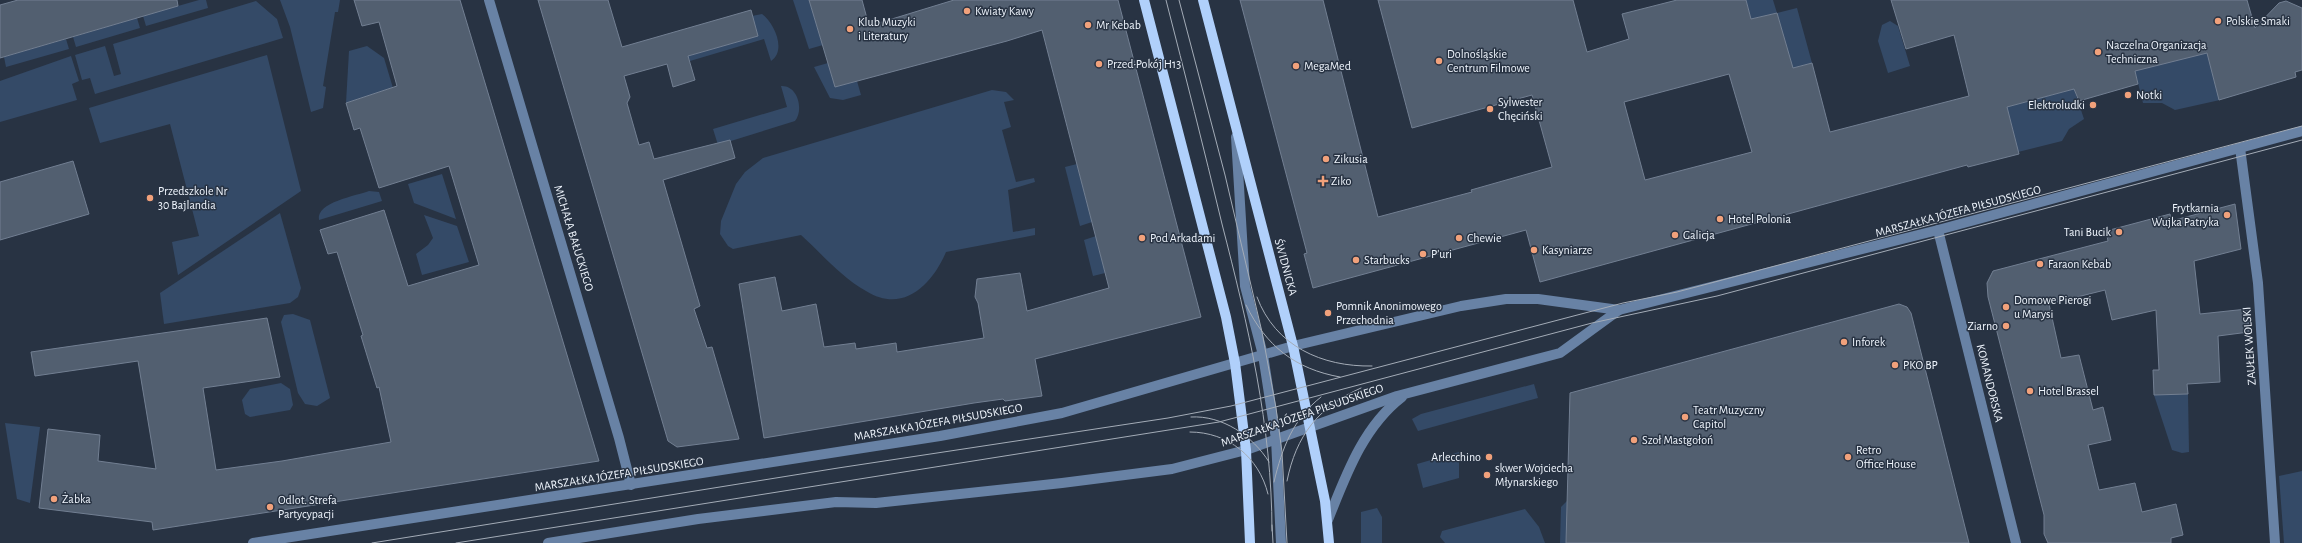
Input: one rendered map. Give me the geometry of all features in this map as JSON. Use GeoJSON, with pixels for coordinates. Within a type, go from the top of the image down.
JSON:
{"type":"FeatureCollection","features":[{"type":"Feature","properties":{"kind":"main road"},"geometry":{"type":"LineString","coordinates":[[1144,0],[1226,317],[1235,363],[1246,450],[1250,543]]}},
{"type":"Feature","properties":{"kind":"main road","name":"ŚWIDNICKA"},"geometry":{"type":"LineString","coordinates":[[1203,0],[1293,346],[1328,520],[1329,543]]}},
{"type":"Feature","properties":{"kind":"street","name":"MICHAŁA BAŁUCKIEGO"},"geometry":{"type":"LineString","coordinates":[[489,0],[619,438],[631,485]]}},
{"type":"Feature","properties":{"kind":"street"},"geometry":{"type":"LineString","coordinates":[[1235,126],[1245,286],[1263,355],[1276,439],[1281,543]]}},
{"type":"Feature","properties":{"kind":"street","name":"MARSZAŁKA JÓZEFA PIŁSUDSKIEGO"},"geometry":{"type":"LineString","coordinates":[[253,543],[631,485],[940,436],[1048,417],[1293,346],[1461,306],[1506,300],[1547,300],[1619,310],[1938,230],[2302,131]]}},
{"type":"Feature","properties":{"kind":"street","name":"ZAUŁEK WOLSKI"},"geometry":{"type":"LineString","coordinates":[[2240,148],[2258,283],[2275,543]]}},
{"type":"Feature","properties":{"kind":"street","name":"KOMANDORSKA"},"geometry":{"type":"LineString","coordinates":[[1938,230],[2016,543]]}},
{"type":"Feature","properties":{"kind":"street","name":"MARSZAŁKA JÓZEFA PIŁSUDSKIEGO"},"geometry":{"type":"LineString","coordinates":[[548,543],[600,539],[705,518],[836,502],[876,502],[1172,469],[1246,450],[1407,393],[1560,353],[1619,310]]}},
{"type":"Feature","properties":{"kind":"street"},"geometry":{"type":"LineString","coordinates":[[1328,520],[1351,466],[1370,430],[1407,393]]}},
{"type":"Feature","properties":{"kind":"shaded area"},"geometry":{"type":"Polygon","coordinates":[[[199,0],[206,0],[208,8],[146,26],[143,16],[199,0]]]}},
{"type":"Feature","properties":{"kind":"shaded area"},"geometry":{"type":"Polygon","coordinates":[[[280,0],[340,0],[338,12],[335,12],[323,86],[326,87],[323,108],[311,112],[290,27],[280,0]]]}},
{"type":"Feature","properties":{"kind":"shaded area"},"geometry":{"type":"Polygon","coordinates":[[[793,0],[809,0],[823,45],[809,49],[793,0]]]}},
{"type":"Feature","properties":{"kind":"shaded area"},"geometry":{"type":"Polygon","coordinates":[[[1746,0],[1773,0],[1777,13],[1751,19],[1746,0]]]}},
{"type":"Feature","properties":{"kind":"shaded area"},"geometry":{"type":"Polygon","coordinates":[[[256,1],[277,19],[283,38],[95,94],[90,78],[82,80],[75,55],[105,46],[114,76],[121,74],[113,44],[256,1]]]}},
{"type":"Feature","properties":{"kind":"shaded area"},"geometry":{"type":"Polygon","coordinates":[[[1797,8],[1812,63],[1767,75],[1781,28],[1777,13],[1797,8]]]}},
{"type":"Feature","properties":{"kind":"shaded area"},"geometry":{"type":"Polygon","coordinates":[[[762,14],[771,24],[777,37],[778,50],[776,56],[771,61],[764,39],[690,61],[688,56],[758,36],[752,16],[762,14]]]}},
{"type":"Feature","properties":{"kind":"shaded area"},"geometry":{"type":"Polygon","coordinates":[[[137,18],[140,28],[76,47],[73,37],[137,18]]]}},
{"type":"Feature","properties":{"kind":"shaded area"},"geometry":{"type":"Polygon","coordinates":[[[1890,21],[1898,26],[1910,66],[1888,73],[1878,41],[1882,25],[1890,21]]]}},
{"type":"Feature","properties":{"kind":"shaded area"},"geometry":{"type":"Polygon","coordinates":[[[66,39],[69,49],[6,67],[4,57],[66,39]]]}},
{"type":"Feature","properties":{"kind":"shaded area"},"geometry":{"type":"Polygon","coordinates":[[[367,46],[384,58],[393,88],[346,103],[349,51],[367,46]]]}},
{"type":"Feature","properties":{"kind":"shaded area"},"geometry":{"type":"Polygon","coordinates":[[[2207,53],[2220,100],[2175,110],[2162,103],[2143,103],[2135,71],[2207,53]]]}},
{"type":"Feature","properties":{"kind":"shaded area"},"geometry":{"type":"Polygon","coordinates":[[[267,55],[301,191],[178,275],[172,242],[199,236],[170,124],[100,143],[89,108],[267,55]]]}},
{"type":"Feature","properties":{"kind":"shaded area"},"geometry":{"type":"Polygon","coordinates":[[[71,56],[79,81],[72,84],[77,100],[0,122],[0,81],[71,56]]]}},
{"type":"Feature","properties":{"kind":"shaded area"},"geometry":{"type":"Polygon","coordinates":[[[828,63],[835,87],[857,81],[861,95],[843,100],[830,98],[814,67],[828,63]]]}},
{"type":"Feature","properties":{"kind":"shaded area"},"geometry":{"type":"Polygon","coordinates":[[[781,86],[792,90],[798,99],[799,111],[795,121],[718,145],[713,129],[787,107],[781,86]]]}},
{"type":"Feature","properties":{"kind":"shaded area"},"geometry":{"type":"Polygon","coordinates":[[[2074,89],[2084,119],[2069,129],[2062,141],[2018,152],[2007,107],[2074,89]]]}},
{"type":"Feature","properties":{"kind":"shaded area"},"geometry":{"type":"Polygon","coordinates":[[[992,90],[1006,92],[1014,100],[1004,102],[1011,127],[1002,130],[1016,182],[1034,178],[1035,182],[1008,190],[1013,232],[1035,228],[1035,235],[946,252],[933,275],[924,285],[915,292],[904,297],[892,299],[879,297],[866,291],[848,279],[801,235],[733,249],[728,246],[720,234],[721,221],[736,184],[745,172],[763,158],[992,90]]]}},
{"type":"Feature","properties":{"kind":"shaded area"},"geometry":{"type":"Polygon","coordinates":[[[1077,164],[1092,222],[1080,226],[1065,167],[1077,164]]]}},
{"type":"Feature","properties":{"kind":"shaded area"},"geometry":{"type":"Polygon","coordinates":[[[442,174],[456,219],[414,203],[408,184],[442,174]]]}},
{"type":"Feature","properties":{"kind":"shaded area"},"geometry":{"type":"Polygon","coordinates":[[[369,191],[379,192],[382,201],[319,220],[320,214],[330,204],[369,191]]]}},
{"type":"Feature","properties":{"kind":"shaded area"},"geometry":{"type":"Polygon","coordinates":[[[280,213],[301,288],[298,297],[290,303],[164,324],[160,293],[280,213]]]}},
{"type":"Feature","properties":{"kind":"shaded area"},"geometry":{"type":"Polygon","coordinates":[[[424,215],[457,226],[469,262],[422,275],[416,254],[428,245],[433,238],[424,215]]]}},
{"type":"Feature","properties":{"kind":"shaded area"},"geometry":{"type":"Polygon","coordinates":[[[1096,236],[1105,273],[1093,276],[1084,240],[1096,236]]]}},
{"type":"Feature","properties":{"kind":"shaded area"},"geometry":{"type":"Polygon","coordinates":[[[293,314],[310,320],[330,398],[317,406],[305,404],[298,393],[281,322],[284,315],[293,314]]]}},
{"type":"Feature","properties":{"kind":"shaded area"},"geometry":{"type":"Polygon","coordinates":[[[281,383],[290,389],[293,405],[290,410],[250,417],[245,414],[242,400],[250,389],[281,383]]]}},
{"type":"Feature","properties":{"kind":"shaded area"},"geometry":{"type":"Polygon","coordinates":[[[1534,384],[1538,398],[1418,431],[1412,419],[1421,414],[1534,384]]]}},
{"type":"Feature","properties":{"kind":"shaded area"},"geometry":{"type":"Polygon","coordinates":[[[2188,394],[2189,452],[2182,453],[2172,450],[2154,395],[2188,394]]]}},
{"type":"Feature","properties":{"kind":"shaded area"},"geometry":{"type":"Polygon","coordinates":[[[5,423],[40,427],[30,503],[17,499],[5,423]]]}},
{"type":"Feature","properties":{"kind":"shaded area"},"geometry":{"type":"Polygon","coordinates":[[[1459,452],[1459,478],[1423,488],[1417,464],[1459,452]]]}},
{"type":"Feature","properties":{"kind":"shaded area"},"geometry":{"type":"Polygon","coordinates":[[[2302,471],[2302,543],[2284,543],[2279,476],[2302,471]]]}},
{"type":"Feature","properties":{"kind":"shaded area"},"geometry":{"type":"Polygon","coordinates":[[[1567,501],[1566,543],[1560,543],[1561,507],[1567,501]]]}},
{"type":"Feature","properties":{"kind":"shaded area"},"geometry":{"type":"Polygon","coordinates":[[[1377,508],[1382,517],[1382,543],[1361,543],[1361,512],[1377,508]]]}},
{"type":"Feature","properties":{"kind":"shaded area"},"geometry":{"type":"Polygon","coordinates":[[[1525,509],[1539,527],[1545,543],[1445,543],[1440,537],[1442,531],[1525,509]]]}},
{"type":"Feature","properties":{"kind":"building"},"geometry":{"type":"Polygon","coordinates":[[[18,0],[177,0],[178,6],[0,58],[0,5],[18,0]]]}},
{"type":"Feature","properties":{"kind":"building"},"geometry":{"type":"Polygon","coordinates":[[[354,0],[460,0],[599,461],[153,530],[152,522],[39,508],[48,429],[100,435],[98,461],[156,469],[138,361],[35,376],[31,352],[267,318],[280,377],[203,388],[216,470],[282,461],[391,442],[379,387],[377,388],[361,336],[363,335],[337,252],[328,254],[320,230],[384,210],[408,286],[479,265],[449,166],[379,188],[360,128],[354,130],[346,103],[397,86],[379,22],[362,26],[354,0]]]}},
{"type":"Feature","properties":{"kind":"building"},"geometry":{"type":"Polygon","coordinates":[[[538,0],[608,0],[622,47],[751,10],[758,36],[688,56],[695,80],[673,87],[667,64],[624,76],[630,97],[627,103],[639,145],[649,142],[654,159],[730,140],[735,158],[663,180],[700,306],[694,309],[707,348],[712,347],[739,439],[677,447],[668,441],[538,0]]]}},
{"type":"Feature","properties":{"kind":"building"},"geometry":{"type":"Polygon","coordinates":[[[809,0],[862,0],[869,26],[954,0],[1118,0],[1201,317],[1035,359],[1042,396],[974,403],[764,438],[739,284],[775,277],[782,311],[816,304],[824,347],[855,343],[856,349],[896,343],[897,352],[984,338],[978,303],[975,297],[977,279],[1020,273],[1027,311],[1109,288],[1042,30],[1007,41],[835,87],[809,0]]]}},
{"type":"Feature","properties":{"kind":"building"},"geometry":{"type":"Polygon","coordinates":[[[1240,0],[1323,0],[1378,217],[1472,192],[1471,190],[1552,167],[1532,95],[1412,128],[1378,0],[1573,0],[1587,52],[1629,39],[1622,14],[1677,0],[1746,0],[1751,19],[1777,13],[1793,68],[1812,63],[1830,132],[1969,96],[1954,35],[1906,49],[1891,0],[2247,0],[2255,28],[2279,3],[2286,1],[2302,8],[2302,70],[2295,72],[2296,77],[2219,100],[2207,53],[2135,71],[2138,84],[2079,101],[2074,89],[2007,107],[2019,154],[1968,167],[1967,165],[1540,282],[1526,230],[1313,288],[1304,254],[1307,253],[1240,0]],[[1729,74],[1624,102],[1645,180],[1752,152],[1729,74]]]}},
{"type":"Feature","properties":{"kind":"building"},"geometry":{"type":"Polygon","coordinates":[[[73,161],[89,214],[0,240],[0,182],[73,161]]]}},
{"type":"Feature","properties":{"kind":"building"},"geometry":{"type":"Polygon","coordinates":[[[2235,204],[2241,249],[2194,261],[2200,314],[2247,309],[2249,332],[2218,336],[2220,382],[2187,384],[2188,394],[2154,395],[2153,370],[2159,370],[2156,310],[2112,320],[2105,290],[2049,304],[2061,358],[2079,355],[2093,410],[2103,407],[2111,440],[2088,445],[2099,490],[2135,483],[2142,512],[2176,504],[2183,535],[2171,538],[2171,543],[2048,543],[2044,534],[2044,515],[1988,297],[1987,283],[1993,271],[2108,241],[2106,231],[2170,214],[2171,221],[2235,204]]]}},
{"type":"Feature","properties":{"kind":"building"},"geometry":{"type":"Polygon","coordinates":[[[1899,304],[1907,307],[1911,313],[1969,543],[1566,543],[1570,393],[1899,304]]]}},
{"type":"Feature","properties":{"kind":"tram line"},"geometry":{"type":"LineString","coordinates":[[1166,0],[1232,262],[1257,376],[1268,453],[1272,531]]}},
{"type":"Feature","properties":{"kind":"tram line"},"geometry":{"type":"LineString","coordinates":[[1179,0],[1225,175],[1262,332],[1276,408],[1282,452],[1287,543]]}},
{"type":"Feature","properties":{"kind":"tram line"},"geometry":{"type":"LineString","coordinates":[[372,543],[838,468],[1168,418],[1231,406],[1623,303],[1677,292],[2302,126]]}},
{"type":"Feature","properties":{"kind":"tram line"},"geometry":{"type":"LineString","coordinates":[[456,543],[1219,422],[1592,323],[1717,296],[2302,140]]}},
{"type":"Feature","properties":{"kind":"tram line"},"geometry":{"type":"LineString","coordinates":[[1257,297],[1265,314],[1276,329],[1288,341],[1302,350],[1318,358],[1335,363],[1372,366]]}},
{"type":"Feature","properties":{"kind":"tram line"},"geometry":{"type":"LineString","coordinates":[[1246,305],[1254,320],[1263,332],[1273,344],[1284,353],[1296,362],[1309,368],[1340,377]]}},
{"type":"Feature","properties":{"kind":"tram line"},"geometry":{"type":"LineString","coordinates":[[1287,481],[1296,450],[1311,425],[1333,404],[1361,388]]}},
{"type":"Feature","properties":{"kind":"tram line"},"geometry":{"type":"LineString","coordinates":[[1274,482],[1281,457],[1290,435],[1303,415],[1321,397]]}},
{"type":"Feature","properties":{"kind":"tram line"},"geometry":{"type":"LineString","coordinates":[[1191,417],[1203,417],[1236,429],[1254,444],[1269,462]]}},
{"type":"Feature","properties":{"kind":"tram line"},"geometry":{"type":"LineString","coordinates":[[1190,432],[1217,436],[1240,449],[1257,469],[1264,481],[1268,494]]}},
{"type":"Feature","properties":{"kind":"tram line"},"geometry":{"type":"LineString","coordinates":[[1272,525],[1273,543]]}},
{"type":"Feature","properties":{"kind":"place","name":"Kwiaty Kawy"},"geometry":{"type":"Point","coordinates":[967,11]}},
{"type":"Feature","properties":{"kind":"place","name":"Polskie Smaki"},"geometry":{"type":"Point","coordinates":[2218,21]}},
{"type":"Feature","properties":{"kind":"place","name":"Mr Kebab"},"geometry":{"type":"Point","coordinates":[1088,25]}},
{"type":"Feature","properties":{"kind":"place","name":"Klub Muzyki i Literatury"},"geometry":{"type":"Point","coordinates":[850,29]}},
{"type":"Feature","properties":{"kind":"place","name":"Naczelna Organizacja Techniczna"},"geometry":{"type":"Point","coordinates":[2098,52]}},
{"type":"Feature","properties":{"kind":"place","name":"Dolnośląskie Centrum Filmowe"},"geometry":{"type":"Point","coordinates":[1439,61]}},
{"type":"Feature","properties":{"kind":"place","name":"Przed·Pokój H13"},"geometry":{"type":"Point","coordinates":[1099,64]}},
{"type":"Feature","properties":{"kind":"place","name":"MegaMed"},"geometry":{"type":"Point","coordinates":[1296,66]}},
{"type":"Feature","properties":{"kind":"place","name":"Notki"},"geometry":{"type":"Point","coordinates":[2128,95]}},
{"type":"Feature","properties":{"kind":"place","name":"Elektroludki"},"geometry":{"type":"Point","coordinates":[2093,105]}},
{"type":"Feature","properties":{"kind":"place","name":"Sylwester Chęciński"},"geometry":{"type":"Point","coordinates":[1490,109]}},
{"type":"Feature","properties":{"kind":"place","name":"Zikusia"},"geometry":{"type":"Point","coordinates":[1326,159]}},
{"type":"Feature","properties":{"kind":"place","name":"Ziko"},"geometry":{"type":"Point","coordinates":[1323,181]}},
{"type":"Feature","properties":{"kind":"place","name":"Przedszkole Nr 30 Bajlandia"},"geometry":{"type":"Point","coordinates":[150,198]}},
{"type":"Feature","properties":{"kind":"place","name":"Frytkarnia Wujka Patryka"},"geometry":{"type":"Point","coordinates":[2227,215]}},
{"type":"Feature","properties":{"kind":"place","name":"Hotel Polonia"},"geometry":{"type":"Point","coordinates":[1720,219]}},
{"type":"Feature","properties":{"kind":"place","name":"Tani Bucik"},"geometry":{"type":"Point","coordinates":[2119,232]}},
{"type":"Feature","properties":{"kind":"place","name":"Galicja"},"geometry":{"type":"Point","coordinates":[1675,235]}},
{"type":"Feature","properties":{"kind":"place","name":"Pod Arkadami"},"geometry":{"type":"Point","coordinates":[1142,238]}},
{"type":"Feature","properties":{"kind":"place","name":"Chewie"},"geometry":{"type":"Point","coordinates":[1459,238]}},
{"type":"Feature","properties":{"kind":"place","name":"Kasyniarze"},"geometry":{"type":"Point","coordinates":[1534,250]}},
{"type":"Feature","properties":{"kind":"place","name":"Pʼuri"},"geometry":{"type":"Point","coordinates":[1423,254]}},
{"type":"Feature","properties":{"kind":"place","name":"Starbucks"},"geometry":{"type":"Point","coordinates":[1356,260]}},
{"type":"Feature","properties":{"kind":"place","name":"Faraon Kebab"},"geometry":{"type":"Point","coordinates":[2040,264]}},
{"type":"Feature","properties":{"kind":"place","name":"Domowe Pierogi u Marysi"},"geometry":{"type":"Point","coordinates":[2006,307]}},
{"type":"Feature","properties":{"kind":"place","name":"Pomnik Anonimowego Przechodnia"},"geometry":{"type":"Point","coordinates":[1328,313]}},
{"type":"Feature","properties":{"kind":"place","name":"Ziarno"},"geometry":{"type":"Point","coordinates":[2006,326]}},
{"type":"Feature","properties":{"kind":"place","name":"Inforek"},"geometry":{"type":"Point","coordinates":[1844,342]}},
{"type":"Feature","properties":{"kind":"place","name":"PKO BP"},"geometry":{"type":"Point","coordinates":[1895,365]}},
{"type":"Feature","properties":{"kind":"place","name":"Hotel Brassel"},"geometry":{"type":"Point","coordinates":[2030,391]}},
{"type":"Feature","properties":{"kind":"place","name":"Teatr Muzyczny Capitol"},"geometry":{"type":"Point","coordinates":[1685,417]}},
{"type":"Feature","properties":{"kind":"place","name":"Szoł Mastgołoń"},"geometry":{"type":"Point","coordinates":[1634,440]}},
{"type":"Feature","properties":{"kind":"place","name":"Arlecchino"},"geometry":{"type":"Point","coordinates":[1489,457]}},
{"type":"Feature","properties":{"kind":"place","name":"Retro Office House"},"geometry":{"type":"Point","coordinates":[1848,457]}},
{"type":"Feature","properties":{"kind":"place","name":"skwer Wojciecha Młynarskiego"},"geometry":{"type":"Point","coordinates":[1487,475]}},
{"type":"Feature","properties":{"kind":"place","name":"Żabka"},"geometry":{"type":"Point","coordinates":[54,499]}},
{"type":"Feature","properties":{"kind":"place","name":"Odlot. Strefa Partycypacji"},"geometry":{"type":"Point","coordinates":[270,507]}}]}
